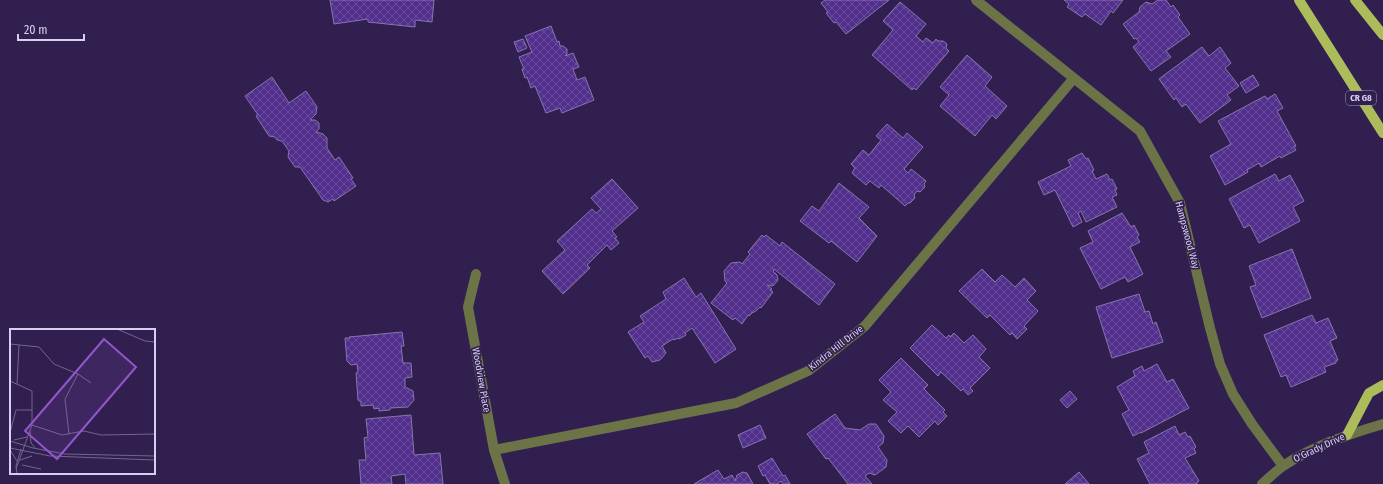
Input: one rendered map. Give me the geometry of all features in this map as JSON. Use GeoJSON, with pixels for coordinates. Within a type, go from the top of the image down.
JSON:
{"type":"FeatureCollection","features":[{"type":"Feature","properties":{"kind":"main road","name":"CR G8"},"geometry":{"type":"LineString","coordinates":[[1299,0],[1383,133]]}},
{"type":"Feature","properties":{"kind":"main road"},"geometry":{"type":"LineString","coordinates":[[1355,0],[1383,35]]}},
{"type":"Feature","properties":{"kind":"main road"},"geometry":{"type":"LineString","coordinates":[[1347,435],[1369,393],[1383,385]]}},
{"type":"Feature","properties":{"kind":"street","name":"Hampswood Way"},"geometry":{"type":"LineString","coordinates":[[976,0],[1140,131],[1180,203],[1220,364],[1233,394],[1252,424],[1283,466]]}},
{"type":"Feature","properties":{"kind":"street","name":"Kindra Hill Drive"},"geometry":{"type":"LineString","coordinates":[[494,450],[736,403],[808,371],[865,326],[1074,78]]}},
{"type":"Feature","properties":{"kind":"street","name":"Woodview Place"},"geometry":{"type":"LineString","coordinates":[[476,274],[468,306],[494,450],[505,484]]}},
{"type":"Feature","properties":{"kind":"street","name":"O'Grady Drive"},"geometry":{"type":"LineString","coordinates":[[1262,484],[1283,466],[1317,448],[1347,435],[1383,424]]}},
{"type":"Feature","properties":{"kind":"building"},"geometry":{"type":"Polygon","coordinates":[[[330,0],[434,0],[432,22],[415,20],[415,27],[368,22],[368,19],[334,24],[330,0]]]}},
{"type":"Feature","properties":{"kind":"building"},"geometry":{"type":"Polygon","coordinates":[[[825,0],[889,0],[846,34],[826,13],[828,12],[821,3],[825,0]]]}},
{"type":"Feature","properties":{"kind":"building"},"geometry":{"type":"Polygon","coordinates":[[[1064,0],[1123,0],[1113,13],[1111,11],[1101,25],[1085,14],[1082,17],[1067,7],[1069,4],[1064,0]]]}},
{"type":"Feature","properties":{"kind":"building"},"geometry":{"type":"Polygon","coordinates":[[[1158,0],[1166,0],[1171,7],[1173,5],[1180,15],[1178,17],[1190,34],[1166,51],[1171,57],[1151,71],[1133,47],[1139,42],[1136,38],[1134,39],[1123,24],[1139,12],[1140,7],[1146,2],[1152,4],[1158,0]]]}},
{"type":"Feature","properties":{"kind":"building"},"geometry":{"type":"Polygon","coordinates":[[[900,2],[926,24],[916,36],[923,42],[926,38],[933,43],[936,39],[938,41],[943,41],[947,44],[946,48],[949,51],[916,90],[914,88],[912,90],[872,55],[893,30],[883,21],[900,2]]]}},
{"type":"Feature","properties":{"kind":"building"},"geometry":{"type":"Polygon","coordinates":[[[551,26],[557,42],[559,41],[560,46],[567,49],[567,54],[565,56],[573,53],[579,67],[573,69],[577,80],[585,77],[594,100],[562,113],[560,108],[546,113],[535,86],[531,88],[527,77],[525,78],[522,69],[524,69],[519,57],[532,52],[525,36],[551,26]]]}},
{"type":"Feature","properties":{"kind":"building"},"geometry":{"type":"Polygon","coordinates":[[[523,39],[527,48],[518,52],[514,42],[523,39]]]}},
{"type":"Feature","properties":{"kind":"building"},"geometry":{"type":"Polygon","coordinates":[[[1202,47],[1209,56],[1220,47],[1231,63],[1225,68],[1239,86],[1227,95],[1231,100],[1200,123],[1186,104],[1182,107],[1176,98],[1174,100],[1159,79],[1202,47]]]}},
{"type":"Feature","properties":{"kind":"building"},"geometry":{"type":"Polygon","coordinates":[[[967,55],[992,77],[985,86],[1007,106],[996,119],[992,115],[975,136],[940,106],[949,95],[940,87],[967,55]]]}},
{"type":"Feature","properties":{"kind":"building"},"geometry":{"type":"Polygon","coordinates":[[[1253,75],[1259,85],[1246,93],[1240,83],[1253,75]]]}},
{"type":"Feature","properties":{"kind":"building"},"geometry":{"type":"Polygon","coordinates":[[[272,77],[289,103],[306,91],[317,107],[316,114],[310,120],[315,120],[319,123],[319,129],[316,132],[323,134],[327,138],[327,148],[335,160],[339,157],[353,178],[351,179],[356,186],[334,201],[333,199],[328,202],[323,200],[300,167],[295,167],[288,157],[289,151],[282,141],[277,140],[275,137],[269,136],[256,116],[258,115],[245,96],[272,77]]]}},
{"type":"Feature","properties":{"kind":"building"},"geometry":{"type":"Polygon","coordinates":[[[1275,94],[1283,108],[1277,111],[1296,146],[1294,147],[1296,150],[1281,158],[1280,156],[1261,167],[1259,163],[1247,170],[1248,172],[1225,185],[1210,156],[1231,144],[1218,121],[1265,96],[1267,99],[1275,94]]]}},
{"type":"Feature","properties":{"kind":"building"},"geometry":{"type":"Polygon","coordinates":[[[887,124],[903,138],[907,133],[923,147],[904,169],[908,173],[911,169],[926,181],[924,184],[925,187],[920,192],[917,191],[914,195],[915,198],[905,206],[881,185],[879,188],[870,181],[866,185],[852,173],[855,168],[851,164],[863,150],[869,155],[881,140],[876,136],[887,124]]]}},
{"type":"Feature","properties":{"kind":"building"},"geometry":{"type":"Polygon","coordinates":[[[1082,153],[1086,159],[1088,158],[1094,170],[1092,171],[1096,179],[1107,174],[1110,180],[1112,179],[1117,189],[1115,190],[1117,195],[1112,197],[1117,207],[1086,222],[1081,211],[1078,213],[1082,222],[1073,227],[1055,190],[1044,195],[1038,182],[1071,166],[1068,160],[1082,153]]]}},
{"type":"Feature","properties":{"kind":"building"},"geometry":{"type":"Polygon","coordinates":[[[1275,174],[1279,181],[1290,175],[1304,201],[1293,207],[1300,221],[1259,243],[1250,225],[1244,228],[1229,199],[1275,174]]]}},
{"type":"Feature","properties":{"kind":"building"},"geometry":{"type":"Polygon","coordinates":[[[612,179],[638,208],[612,231],[617,237],[615,238],[619,243],[611,250],[607,245],[587,265],[590,268],[563,294],[542,271],[565,250],[557,241],[592,209],[596,213],[601,209],[591,198],[612,179]]]}},
{"type":"Feature","properties":{"kind":"building"},"geometry":{"type":"Polygon","coordinates":[[[839,183],[869,207],[859,218],[877,236],[857,262],[831,241],[829,243],[800,221],[812,206],[819,211],[839,183]]]}},
{"type":"Feature","properties":{"kind":"building"},"geometry":{"type":"Polygon","coordinates":[[[1122,213],[1131,227],[1134,225],[1139,235],[1137,237],[1140,242],[1130,247],[1143,274],[1128,282],[1125,277],[1101,289],[1080,248],[1093,242],[1088,231],[1122,213]]]}},
{"type":"Feature","properties":{"kind":"building"},"geometry":{"type":"Polygon","coordinates":[[[762,235],[764,237],[766,235],[780,246],[782,242],[835,284],[819,305],[774,269],[773,271],[777,275],[778,280],[773,286],[767,285],[773,292],[761,308],[760,307],[749,316],[748,315],[742,324],[735,318],[733,320],[711,303],[727,283],[725,281],[724,271],[731,263],[740,262],[742,264],[750,254],[748,252],[762,235]]]}},
{"type":"Feature","properties":{"kind":"building"},"geometry":{"type":"Polygon","coordinates":[[[1292,249],[1311,298],[1262,318],[1250,287],[1256,285],[1249,266],[1292,249]]]}},
{"type":"Feature","properties":{"kind":"building"},"geometry":{"type":"Polygon","coordinates":[[[982,269],[995,282],[1002,275],[1015,287],[1024,278],[1036,291],[1027,300],[1038,311],[1024,326],[1027,329],[1017,339],[1012,333],[1010,335],[990,315],[987,318],[959,291],[982,269]]]}},
{"type":"Feature","properties":{"kind":"building"},"geometry":{"type":"Polygon","coordinates":[[[684,278],[696,297],[701,293],[736,349],[715,363],[692,328],[685,333],[686,335],[679,339],[673,339],[662,346],[666,353],[660,360],[652,362],[648,356],[645,358],[628,332],[644,322],[640,316],[666,299],[663,292],[684,278]]]}},
{"type":"Feature","properties":{"kind":"building"},"geometry":{"type":"Polygon","coordinates":[[[1139,294],[1145,312],[1149,311],[1153,324],[1156,322],[1163,342],[1112,358],[1096,307],[1139,294]]]}},
{"type":"Feature","properties":{"kind":"building"},"geometry":{"type":"Polygon","coordinates":[[[1312,315],[1316,323],[1328,318],[1337,338],[1330,341],[1338,360],[1336,363],[1324,367],[1326,372],[1291,387],[1286,375],[1281,377],[1264,335],[1312,315]]]}},
{"type":"Feature","properties":{"kind":"building"},"geometry":{"type":"Polygon","coordinates":[[[932,325],[946,338],[949,335],[950,337],[954,333],[964,343],[973,335],[986,349],[979,357],[990,368],[970,388],[973,391],[968,395],[963,389],[961,391],[941,372],[938,376],[910,348],[932,325]]]}},
{"type":"Feature","properties":{"kind":"building"},"geometry":{"type":"Polygon","coordinates":[[[402,332],[404,346],[401,346],[403,363],[411,363],[412,377],[405,378],[405,387],[413,391],[414,400],[408,407],[390,408],[390,410],[379,411],[379,408],[374,409],[373,405],[361,406],[361,402],[358,400],[356,373],[358,372],[357,364],[351,365],[347,361],[345,338],[402,332]]]}},
{"type":"Feature","properties":{"kind":"building"},"geometry":{"type":"Polygon","coordinates":[[[901,358],[928,385],[924,389],[945,410],[943,412],[947,416],[938,425],[935,421],[919,437],[908,426],[901,433],[888,421],[897,412],[883,400],[891,392],[879,380],[901,358]]]}},
{"type":"Feature","properties":{"kind":"building"},"geometry":{"type":"Polygon","coordinates":[[[1157,364],[1167,382],[1173,379],[1189,408],[1133,436],[1122,414],[1129,410],[1117,387],[1135,376],[1133,371],[1142,366],[1144,371],[1157,364]]]}},
{"type":"Feature","properties":{"kind":"building"},"geometry":{"type":"Polygon","coordinates":[[[1070,391],[1077,399],[1067,408],[1060,400],[1070,391]]]}},
{"type":"Feature","properties":{"kind":"building"},"geometry":{"type":"Polygon","coordinates":[[[835,414],[845,428],[860,430],[869,424],[876,424],[884,436],[883,443],[878,447],[887,460],[886,467],[875,475],[869,473],[865,476],[872,484],[848,484],[807,434],[835,414]]]}},
{"type":"Feature","properties":{"kind":"building"},"geometry":{"type":"Polygon","coordinates":[[[411,415],[414,455],[440,453],[443,484],[406,484],[405,474],[391,476],[392,484],[361,484],[359,460],[366,460],[364,438],[368,437],[366,419],[411,415]]]}},
{"type":"Feature","properties":{"kind":"building"},"geometry":{"type":"Polygon","coordinates":[[[760,425],[766,438],[743,448],[738,435],[760,425]]]}},
{"type":"Feature","properties":{"kind":"building"},"geometry":{"type":"Polygon","coordinates":[[[1175,426],[1179,435],[1185,432],[1188,437],[1190,436],[1196,447],[1194,449],[1196,453],[1185,458],[1199,481],[1197,484],[1150,484],[1137,459],[1149,453],[1144,442],[1175,426]]]}},
{"type":"Feature","properties":{"kind":"building"},"geometry":{"type":"Polygon","coordinates":[[[772,458],[783,476],[785,475],[790,484],[783,484],[781,481],[777,484],[770,484],[765,475],[763,476],[758,466],[772,458]]]}},
{"type":"Feature","properties":{"kind":"building"},"geometry":{"type":"Polygon","coordinates":[[[718,470],[724,479],[732,475],[735,481],[737,475],[743,472],[747,473],[753,484],[694,484],[718,470]]]}},
{"type":"Feature","properties":{"kind":"building"},"geometry":{"type":"Polygon","coordinates":[[[1079,472],[1089,484],[1065,484],[1079,472]]]}}]}
